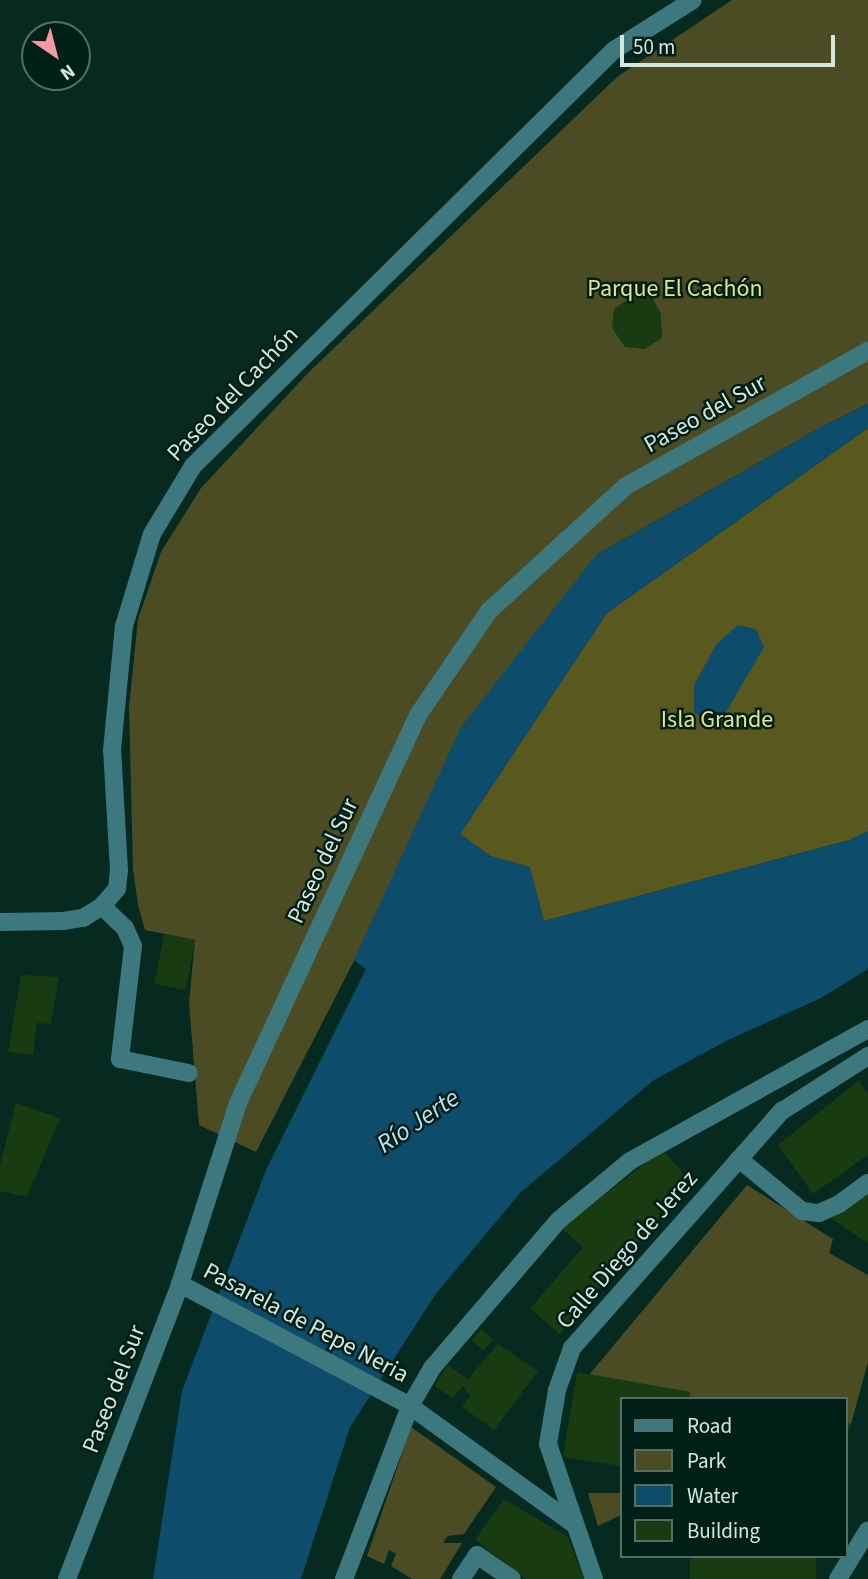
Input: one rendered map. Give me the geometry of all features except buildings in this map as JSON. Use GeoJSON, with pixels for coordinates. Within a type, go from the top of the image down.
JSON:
{"type":"FeatureCollection","features":[{"type":"Feature","properties":{"kind":"street","name":"Paseo del Cachón"},"geometry":{"type":"LineString","coordinates":[[102,906],[117,889],[119,870],[112,750],[124,626],[152,534],[193,466],[614,50],[693,0]]}},
{"type":"Feature","properties":{"kind":"street","name":"Paseo del Sur"},"geometry":{"type":"LineString","coordinates":[[67,1579],[180,1284],[244,1091],[414,721],[489,611],[626,486],[868,351]]}},
{"type":"Feature","properties":{"kind":"street"},"geometry":{"type":"LineString","coordinates":[[0,922],[83,918],[102,906],[125,928],[133,946],[120,1059],[189,1073]]}},
{"type":"Feature","properties":{"kind":"street"},"geometry":{"type":"LineString","coordinates":[[344,1579],[410,1406],[432,1368],[559,1220],[630,1161],[868,1029]]}},
{"type":"Feature","properties":{"kind":"street","name":"Calle Diego de Jerez"},"geometry":{"type":"LineString","coordinates":[[594,1579],[548,1444],[557,1390],[572,1348],[782,1111],[868,1056]]}},
{"type":"Feature","properties":{"kind":"street"},"geometry":{"type":"LineString","coordinates":[[739,1159],[802,1211],[819,1213],[839,1204],[868,1183]]}},
{"type":"Feature","properties":{"kind":"street","name":"Pasarela de Pepe Neria"},"geometry":{"type":"LineString","coordinates":[[180,1284],[410,1406],[575,1525]]}},
{"type":"Feature","properties":{"kind":"street"},"geometry":{"type":"LineString","coordinates":[[838,1579],[868,1530]]}},
{"type":"Feature","properties":{"kind":"street"},"geometry":{"type":"LineString","coordinates":[[461,1579],[477,1555],[512,1579]]}},
{"type":"Feature","properties":{"kind":"green space","name":"Parque El Cachón"},"geometry":{"type":"Polygon","coordinates":[[[732,0],[868,0],[868,404],[825,425],[596,555],[377,916],[256,1152],[199,1125],[189,1003],[195,940],[145,930],[138,905],[133,869],[129,707],[138,619],[161,552],[201,488],[308,373],[617,77],[732,0]]]}},
{"type":"Feature","properties":{"kind":"green space","name":"Isla Grande"},"geometry":{"type":"Polygon","coordinates":[[[868,428],[868,831],[850,840],[544,921],[529,867],[490,856],[460,834],[607,613],[868,428]]]}},
{"type":"Feature","properties":{"kind":"green space"},"geometry":{"type":"Polygon","coordinates":[[[747,1185],[833,1239],[829,1253],[868,1275],[868,1362],[851,1424],[847,1423],[847,1397],[690,1397],[690,1392],[589,1375],[747,1185]]]}},
{"type":"Feature","properties":{"kind":"green space"},"geometry":{"type":"Polygon","coordinates":[[[411,1427],[496,1487],[464,1534],[448,1536],[445,1539],[444,1543],[462,1543],[440,1579],[412,1579],[391,1566],[396,1554],[389,1550],[384,1564],[367,1556],[411,1427]]]}},
{"type":"Feature","properties":{"kind":"green space"},"geometry":{"type":"Polygon","coordinates":[[[588,1493],[620,1493],[620,1515],[598,1526],[588,1493]]]}},
{"type":"Feature","properties":{"kind":"water","name":"Río Jerte"},"geometry":{"type":"Polygon","coordinates":[[[868,404],[868,428],[607,613],[460,834],[490,856],[530,867],[544,921],[850,840],[868,831],[868,969],[821,998],[728,1040],[654,1080],[521,1192],[435,1295],[350,1427],[301,1579],[153,1579],[182,1391],[266,1170],[366,969],[354,960],[461,727],[596,555],[825,425],[868,404]]]}},
{"type":"Feature","properties":{"kind":"water"},"geometry":{"type":"Polygon","coordinates":[[[738,625],[756,629],[764,647],[726,712],[707,720],[694,713],[694,685],[716,645],[738,625]]]}}]}
